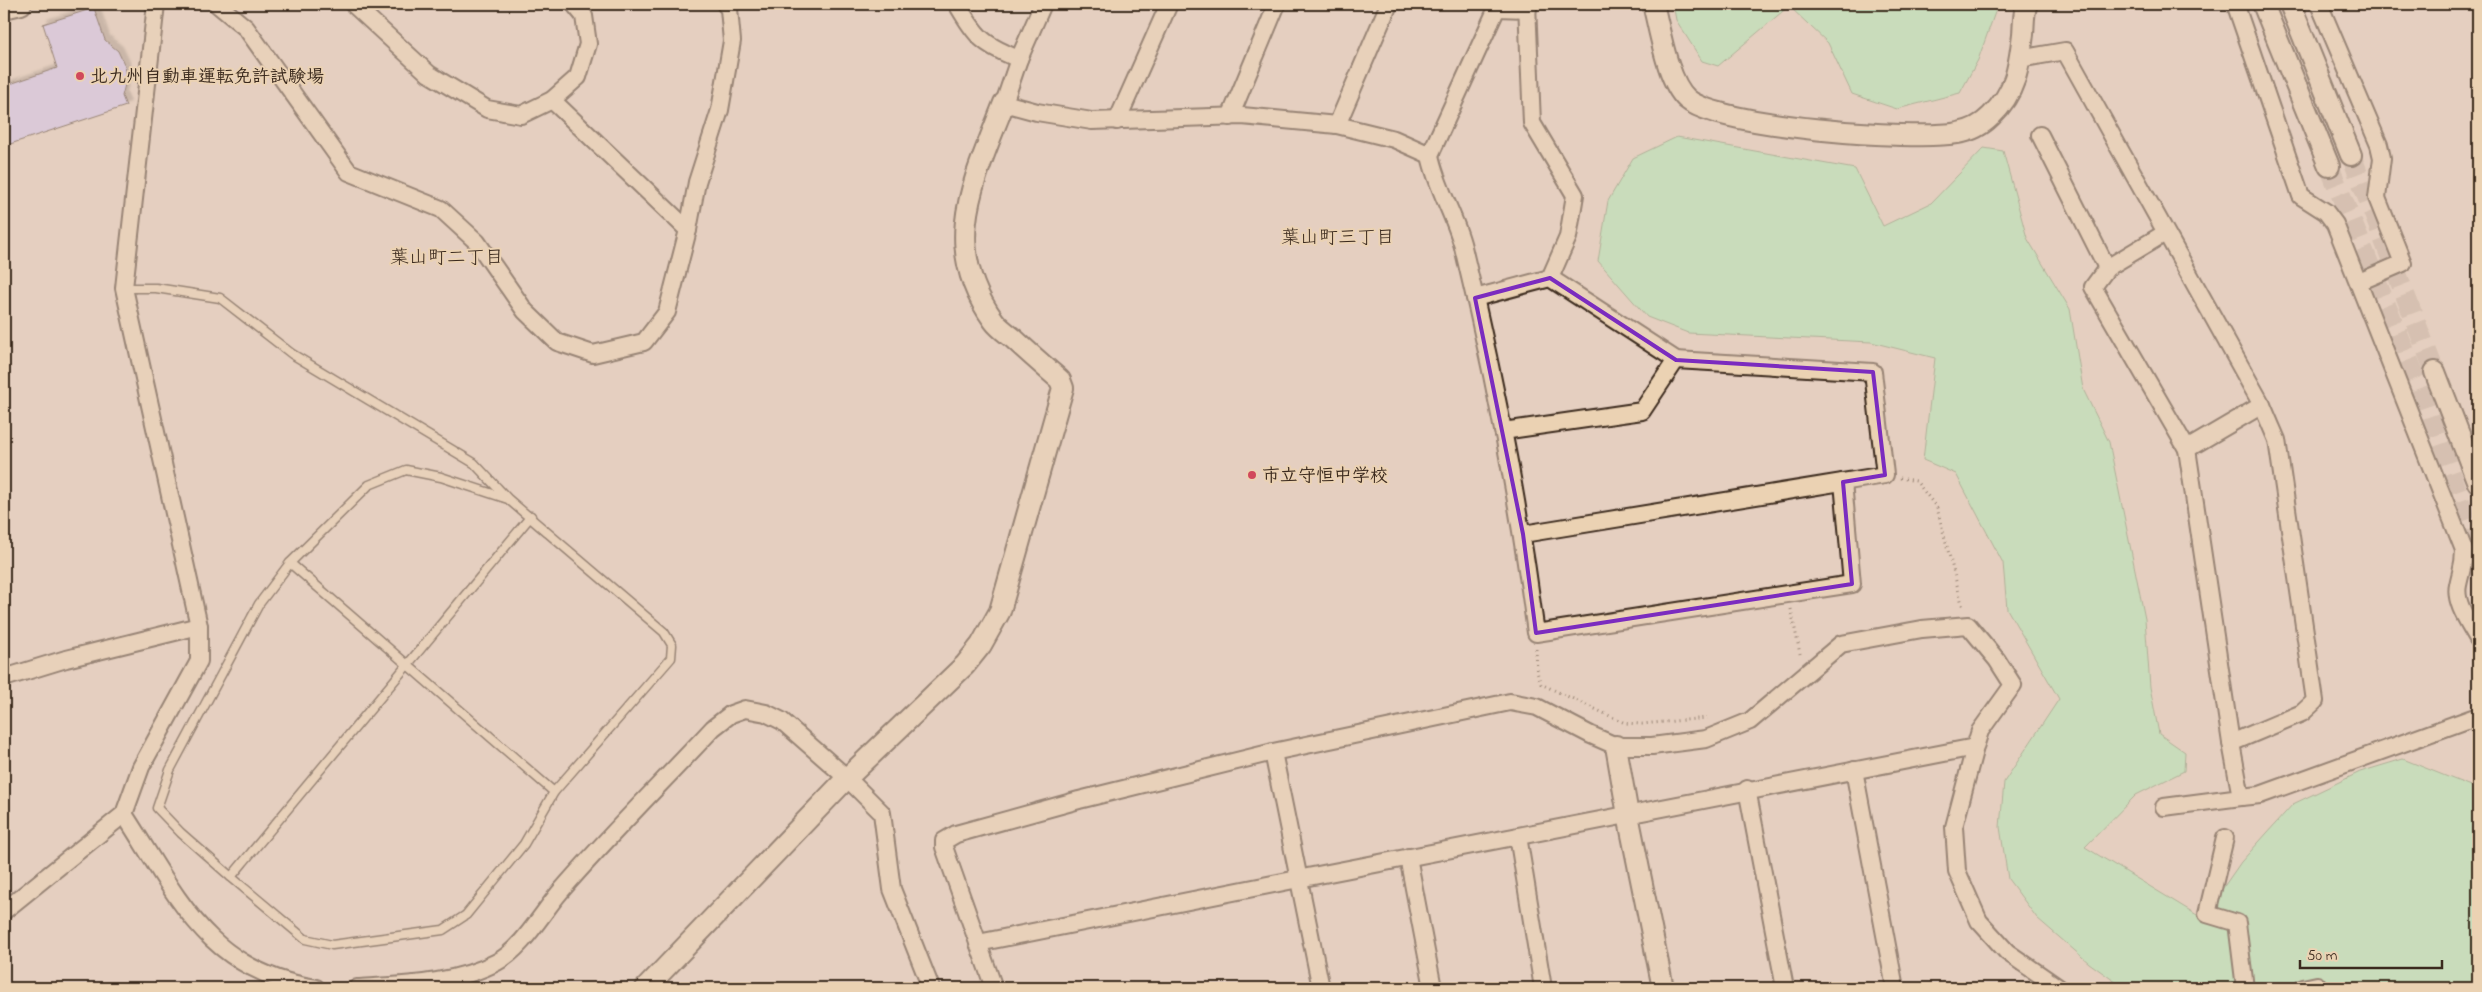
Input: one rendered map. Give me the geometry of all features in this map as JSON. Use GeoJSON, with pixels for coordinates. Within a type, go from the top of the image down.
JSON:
{"type":"FeatureCollection","features":[{"type":"Feature","properties":{"kind":"street"},"geometry":{"type":"LineString","coordinates":[[4,8],[21,4]]}},
{"type":"Feature","properties":{"kind":"street"},"geometry":{"type":"LineString","coordinates":[[4,911],[124,814],[141,766],[199,661],[199,626],[124,288],[156,4]]}},
{"type":"Feature","properties":{"kind":"street"},"geometry":{"type":"LineString","coordinates":[[217,4],[246,28],[350,172],[442,209],[477,242],[524,311],[557,342],[593,354],[644,342],[667,312],[688,230],[697,182],[720,110],[732,41],[729,9],[725,4]]}},
{"type":"Feature","properties":{"kind":"street"},"geometry":{"type":"LineString","coordinates":[[353,4],[429,74],[487,108],[521,115],[552,100],[578,77],[588,44],[584,16],[574,4]]}},
{"type":"Feature","properties":{"kind":"street"},"geometry":{"type":"LineString","coordinates":[[957,4],[973,32],[987,45],[1019,59]]}},
{"type":"Feature","properties":{"kind":"street"},"geometry":{"type":"LineString","coordinates":[[646,988],[847,778],[965,664],[981,645],[1000,611],[1062,398],[1063,388],[1060,380],[995,323],[973,286],[964,252],[968,205],[976,176],[1019,59],[1043,4]]}},
{"type":"Feature","properties":{"kind":"street"},"geometry":{"type":"LineString","coordinates":[[1117,121],[1168,4]]}},
{"type":"Feature","properties":{"kind":"street"},"geometry":{"type":"LineString","coordinates":[[1230,117],[1277,4]]}},
{"type":"Feature","properties":{"kind":"street"},"geometry":{"type":"LineString","coordinates":[[1338,125],[1390,4]]}},
{"type":"Feature","properties":{"kind":"street"},"geometry":{"type":"LineString","coordinates":[[1653,4],[1670,69],[1679,89],[1688,100],[1708,110],[1734,118],[1862,133],[1924,136],[1960,133],[1975,128],[1990,118],[2003,104],[2014,85],[2026,4]]}},
{"type":"Feature","properties":{"kind":"street"},"geometry":{"type":"LineString","coordinates":[[2240,4],[2238,9],[2301,196],[2326,212],[2336,224],[2464,550],[2464,567],[2457,586],[2459,603],[2478,639]]}},
{"type":"Feature","properties":{"kind":"street"},"geometry":{"type":"LineString","coordinates":[[2263,4],[2329,166]]}},
{"type":"Feature","properties":{"kind":"street"},"geometry":{"type":"LineString","coordinates":[[2290,4],[2351,155]]}},
{"type":"Feature","properties":{"kind":"street"},"geometry":{"type":"LineString","coordinates":[[2319,4],[2379,145],[2382,158],[2377,198],[2403,263],[2359,282]]}},
{"type":"Feature","properties":{"kind":"street"},"geometry":{"type":"LineString","coordinates":[[1550,278],[1568,237],[1575,195],[1532,123],[1528,6],[1497,8],[1430,155],[1434,174],[1462,244],[1475,298],[1523,534],[1536,633],[1852,584],[1843,482]]}},
{"type":"Feature","properties":{"kind":"street"},"geometry":{"type":"LineString","coordinates":[[2019,59],[2065,51],[2262,405],[2278,440],[2315,701],[2302,713],[2231,743]]}},
{"type":"Feature","properties":{"kind":"street"},"geometry":{"type":"LineString","coordinates":[[552,100],[688,230]]}},
{"type":"Feature","properties":{"kind":"street"},"geometry":{"type":"LineString","coordinates":[[1004,103],[1076,120],[1117,121],[1242,116],[1338,125],[1394,139],[1430,155]]}},
{"type":"Feature","properties":{"kind":"street"},"geometry":{"type":"LineString","coordinates":[[2040,136],[2107,268]]}},
{"type":"Feature","properties":{"kind":"street"},"geometry":{"type":"LineString","coordinates":[[2165,233],[2107,268],[2093,287],[2187,449],[2231,743],[2241,797]]}},
{"type":"Feature","properties":{"kind":"street"},"geometry":{"type":"LineString","coordinates":[[1475,298],[1550,278],[1676,360],[1873,372],[1885,475],[1523,534]]}},
{"type":"Feature","properties":{"kind":"street"},"geometry":{"type":"LineString","coordinates":[[1503,431],[1642,411],[1676,360]]}},
{"type":"Feature","properties":{"kind":"street"},"geometry":{"type":"LineString","coordinates":[[2435,372],[2478,483]]}},
{"type":"Feature","properties":{"kind":"street"},"geometry":{"type":"LineString","coordinates":[[2187,449],[2262,405]]}},
{"type":"Feature","properties":{"kind":"street"},"geometry":{"type":"LineString","coordinates":[[4,678],[66,659],[199,626]]}},
{"type":"Feature","properties":{"kind":"street"},"geometry":{"type":"LineString","coordinates":[[994,988],[944,847],[944,841],[948,837],[1079,800],[1272,752],[1510,702],[1538,707],[1591,736],[1616,746],[1652,746],[1706,739],[1750,721],[1841,644],[1922,629],[1968,626],[1998,660],[2013,685],[1980,731],[1975,747],[1954,827],[1957,871],[1979,920],[2007,952],[2059,988]]}},
{"type":"Feature","properties":{"kind":"street"},"geometry":{"type":"LineString","coordinates":[[357,988],[400,985],[467,975],[498,962],[513,951],[609,838],[713,728],[731,714],[745,709],[766,713],[782,721],[847,778],[882,813],[892,888],[931,988]]}},
{"type":"Feature","properties":{"kind":"street"},"geometry":{"type":"LineString","coordinates":[[2164,807],[2260,795],[2478,716]]}},
{"type":"Feature","properties":{"kind":"street"},"geometry":{"type":"LineString","coordinates":[[1616,746],[1663,988]]}},
{"type":"Feature","properties":{"kind":"street"},"geometry":{"type":"LineString","coordinates":[[978,943],[1299,878],[1628,815],[1747,789],[1975,747]]}},
{"type":"Feature","properties":{"kind":"street"},"geometry":{"type":"LineString","coordinates":[[1272,752],[1321,988]]}},
{"type":"Feature","properties":{"kind":"street"},"geometry":{"type":"LineString","coordinates":[[1854,770],[1895,988]]}},
{"type":"Feature","properties":{"kind":"street"},"geometry":{"type":"LineString","coordinates":[[1747,789],[1785,988]]}},
{"type":"Feature","properties":{"kind":"street"},"geometry":{"type":"LineString","coordinates":[[124,814],[195,924],[216,944],[257,972],[293,985],[316,988]]}},
{"type":"Feature","properties":{"kind":"street"},"geometry":{"type":"LineString","coordinates":[[1518,836],[1543,988]]}},
{"type":"Feature","properties":{"kind":"street"},"geometry":{"type":"LineString","coordinates":[[2225,838],[2206,914],[2237,924],[2245,988]]}},
{"type":"Feature","properties":{"kind":"street"},"geometry":{"type":"LineString","coordinates":[[1408,857],[1433,988]]}},
{"type":"Feature","properties":{"kind":"street"},"geometry":{"type":"LineString","coordinates":[[2303,988],[2318,985],[2316,988]]}},
{"type":"Feature","properties":{"kind":"lane"},"geometry":{"type":"LineString","coordinates":[[124,288],[156,288],[220,298],[292,354],[474,463],[508,499],[664,632],[672,645],[671,658],[554,792],[524,844],[466,915],[443,930],[332,945],[305,939],[181,833],[157,808],[170,770],[254,612],[290,563],[369,485],[406,470],[441,477],[508,499]]}},
{"type":"Feature","properties":{"kind":"lane"},"geometry":{"type":"LineString","coordinates":[[231,877],[530,516]]}},
{"type":"Feature","properties":{"kind":"lane"},"geometry":{"type":"LineString","coordinates":[[290,563],[554,792]]}},
{"type":"Feature","properties":{"kind":"path"},"geometry":{"type":"LineString","coordinates":[[1885,475],[1916,481],[1937,508],[1968,626]]}},
{"type":"Feature","properties":{"kind":"path"},"geometry":{"type":"LineString","coordinates":[[1788,594],[1801,653],[1797,660]]}},
{"type":"Feature","properties":{"kind":"path"},"geometry":{"type":"LineString","coordinates":[[1536,633],[1536,672],[1541,684],[1588,704],[1625,723],[1642,724],[1712,718]]}},
{"type":"Feature","properties":{"kind":"highlighted area"},"geometry":{"type":"Polygon","coordinates":[[[1550,278],[1676,360],[1873,372],[1885,475],[1843,482],[1852,584],[1536,633],[1523,534],[1475,298],[1550,278]]]}},
{"type":"Feature","properties":{"kind":"green space"},"geometry":{"type":"Polygon","coordinates":[[[1673,4],[1998,4],[1978,60],[1960,93],[1897,109],[1852,94],[1828,43],[1789,6],[1718,66],[1702,61],[1676,20],[1673,4]]]}},
{"type":"Feature","properties":{"kind":"green space"},"geometry":{"type":"Polygon","coordinates":[[[1677,137],[1855,169],[1883,226],[1931,203],[1984,148],[2003,151],[2027,238],[2070,309],[2083,389],[2109,442],[2145,619],[2150,687],[2159,734],[2185,752],[2184,771],[2136,795],[2085,847],[2202,918],[2241,862],[2293,804],[2360,772],[2403,759],[2478,789],[2478,988],[2124,988],[2089,963],[2037,918],[2008,879],[2000,827],[2004,782],[2059,699],[2007,609],[2003,563],[1956,474],[1923,460],[1935,358],[1871,342],[1688,333],[1647,317],[1598,261],[1608,201],[1633,158],[1677,137]]]}},
{"type":"Feature","properties":{"kind":"building","name":"北九州自動車運転免許試験場"},"geometry":{"type":"Polygon","coordinates":[[[94,8],[105,40],[118,51],[125,66],[127,77],[122,96],[126,106],[4,146],[4,86],[57,68],[43,24],[94,8]]]}},
{"type":"Feature","properties":{"kind":"tunnel"},"geometry":{"type":"LineString","coordinates":[[2351,155],[2435,372]]}},
{"type":"Feature","properties":{"kind":"tunnel"},"geometry":{"type":"LineString","coordinates":[[2329,166],[2418,383],[2478,552]]}},
{"type":"Feature","properties":{"kind":"place","name":"北九州自動車運転免許試験場"},"geometry":{"type":"Point","coordinates":[80,76]}},
{"type":"Feature","properties":{"kind":"place","name":"市立守恒中学校"},"geometry":{"type":"Point","coordinates":[1252,475]}},
{"type":"Feature","properties":{"kind":"district","name":"葉山町三丁目"},"geometry":{"type":"Point","coordinates":[1338,236]}},
{"type":"Feature","properties":{"kind":"district","name":"葉山町二丁目"},"geometry":{"type":"Point","coordinates":[447,256]}}]}
